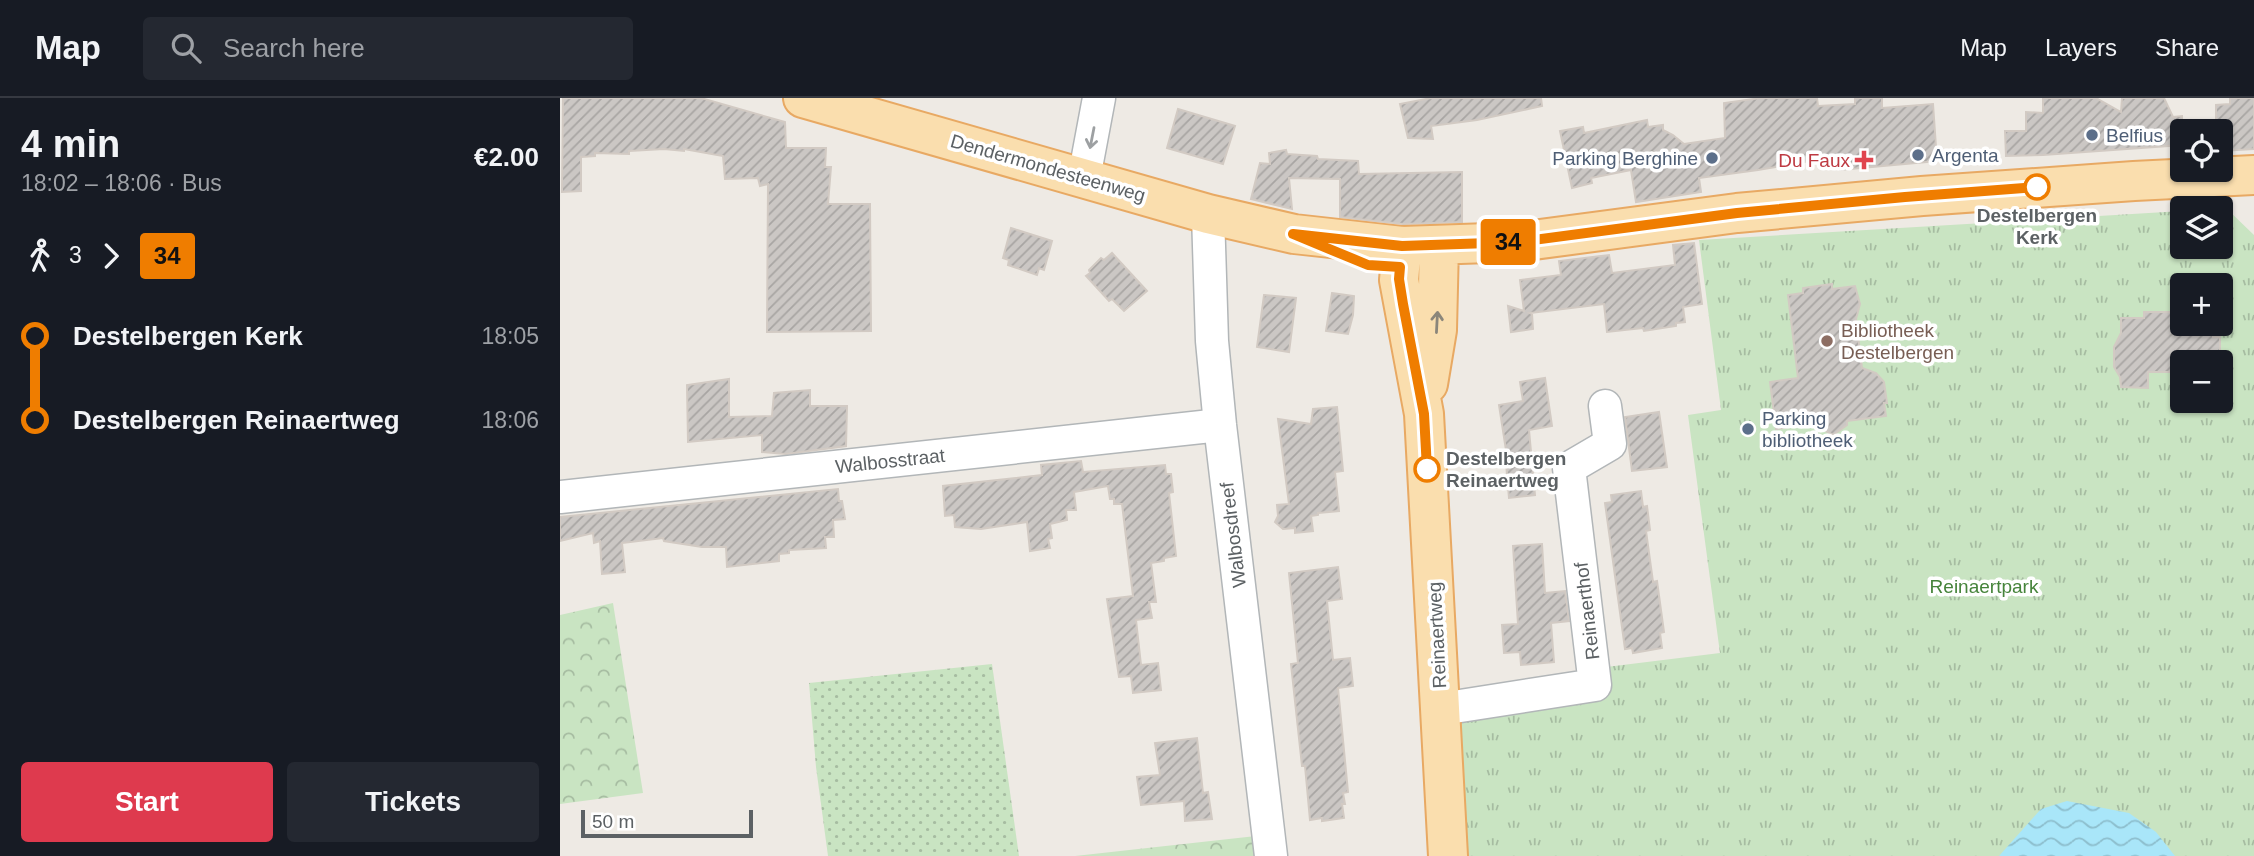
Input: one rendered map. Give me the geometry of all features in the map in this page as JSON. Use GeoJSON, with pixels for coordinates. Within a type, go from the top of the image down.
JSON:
{"type":"FeatureCollection","features":[{"type":"Feature","properties":{"kind":"main road","name":"Dendermondesteenweg"},"geometry":{"type":"LineString","coordinates":[[803,98],[1208,214],[1401,257],[1475,257],[1511,242],[1737,213],[1905,197],[2123,181],[2254,175]]}},
{"type":"Feature","properties":{"kind":"main road","name":"Reinaertweg"},"geometry":{"type":"LineString","coordinates":[[1424,414],[1437,330],[1439,255]]}},
{"type":"Feature","properties":{"kind":"main road","name":"Reinaertweg"},"geometry":{"type":"LineString","coordinates":[[1401,257],[1399,279],[1424,414],[1448,856]]}},
{"type":"Feature","properties":{"kind":"street"},"geometry":{"type":"LineString","coordinates":[[1084,178],[1099,98]]}},
{"type":"Feature","properties":{"kind":"street","name":"Walbosdreef"},"geometry":{"type":"LineString","coordinates":[[1208,214],[1212,341],[1220,425],[1271,856]]}},
{"type":"Feature","properties":{"kind":"street","name":"Reinaerthof"},"geometry":{"type":"LineString","coordinates":[[1441,709],[1595,685],[1569,468],[1610,444],[1605,406]]}},
{"type":"Feature","properties":{"kind":"street","name":"Walbosstraat"},"geometry":{"type":"LineString","coordinates":[[560,497],[1220,425]]}},
{"type":"Feature","properties":{"kind":"green space","name":"Reinaertpark"},"geometry":{"type":"Polygon","coordinates":[[[2170,212],[2170,259],[2233,259],[2233,215],[2254,235],[2254,856],[1464,856],[1457,692],[1582,670],[1720,653],[1688,415],[1721,410],[1699,240],[2170,212]]]}},
{"type":"Feature","properties":{"kind":"green space"},"geometry":{"type":"Polygon","coordinates":[[[613,603],[643,793],[560,804],[560,615],[613,603]]]}},
{"type":"Feature","properties":{"kind":"green space"},"geometry":{"type":"Polygon","coordinates":[[[992,664],[1019,856],[828,856],[816,767],[809,683],[992,664]]]}},
{"type":"Feature","properties":{"kind":"green space"},"geometry":{"type":"Polygon","coordinates":[[[1256,836],[1258,856],[1075,856],[1256,836]]]}},
{"type":"Feature","properties":{"kind":"water"},"geometry":{"type":"Polygon","coordinates":[[[2067,801],[2129,813],[2156,832],[2175,856],[1999,856],[2041,809],[2067,801]]]}},
{"type":"Feature","properties":{"kind":"building"},"geometry":{"type":"Polygon","coordinates":[[[563,98],[701,98],[785,122],[786,148],[826,148],[825,167],[831,167],[828,204],[870,204],[871,331],[767,332],[768,184],[760,186],[758,178],[725,179],[723,156],[684,149],[629,151],[629,154],[595,153],[595,156],[581,157],[581,191],[562,192],[563,98]]]}},
{"type":"Feature","properties":{"kind":"building"},"geometry":{"type":"Polygon","coordinates":[[[1431,98],[1541,98],[1542,106],[1477,120],[1431,126],[1433,139],[1408,138],[1400,104],[1431,98]]]}},
{"type":"Feature","properties":{"kind":"building"},"geometry":{"type":"Polygon","coordinates":[[[1761,98],[1817,98],[1818,106],[1855,104],[1855,98],[1882,98],[1882,108],[1933,104],[1937,161],[1840,170],[1839,156],[1699,178],[1701,192],[1636,202],[1631,170],[1591,178],[1592,183],[1572,188],[1560,131],[1583,127],[1584,133],[1647,120],[1648,127],[1663,125],[1663,130],[1684,144],[1725,138],[1724,103],[1761,98]]]}},
{"type":"Feature","properties":{"kind":"building"},"geometry":{"type":"Polygon","coordinates":[[[2043,98],[2096,98],[2121,112],[2122,98],[2164,98],[2173,117],[2182,116],[2182,119],[2170,119],[2170,146],[2006,156],[2005,131],[2026,131],[2026,112],[2043,113],[2043,98]]]}},
{"type":"Feature","properties":{"kind":"building"},"geometry":{"type":"Polygon","coordinates":[[[2230,98],[2254,98],[2254,149],[2233,150],[2233,119],[2216,119],[2216,105],[2230,104],[2230,98]]]}},
{"type":"Feature","properties":{"kind":"building"},"geometry":{"type":"Polygon","coordinates":[[[1178,109],[1235,126],[1223,164],[1167,148],[1178,109]]]}},
{"type":"Feature","properties":{"kind":"building"},"geometry":{"type":"Polygon","coordinates":[[[1286,150],[1287,154],[1317,156],[1318,159],[1358,161],[1359,174],[1462,172],[1462,222],[1403,224],[1340,217],[1340,179],[1289,178],[1292,209],[1251,199],[1260,163],[1270,164],[1269,153],[1286,150]]]}},
{"type":"Feature","properties":{"kind":"building"},"geometry":{"type":"Polygon","coordinates":[[[1011,228],[1052,241],[1044,270],[1039,268],[1037,275],[1008,265],[1009,260],[1003,258],[1011,228]]]}},
{"type":"Feature","properties":{"kind":"building"},"geometry":{"type":"Polygon","coordinates":[[[1694,243],[1702,304],[1683,307],[1685,322],[1644,331],[1643,328],[1607,332],[1604,304],[1530,313],[1533,329],[1511,332],[1508,306],[1524,311],[1520,280],[1561,275],[1559,261],[1609,255],[1612,273],[1675,265],[1673,245],[1694,243]]]}},
{"type":"Feature","properties":{"kind":"building"},"geometry":{"type":"Polygon","coordinates":[[[1112,253],[1147,291],[1124,311],[1112,299],[1109,301],[1086,276],[1101,258],[1104,260],[1112,253]]]}},
{"type":"Feature","properties":{"kind":"building","name":"Bibliotheek Destelbergen"},"geometry":{"type":"Polygon","coordinates":[[[1832,284],[1832,289],[1855,286],[1860,304],[1856,319],[1862,368],[1876,373],[1884,382],[1886,416],[1847,421],[1847,425],[1833,435],[1820,428],[1819,423],[1776,429],[1770,382],[1798,378],[1788,295],[1803,293],[1803,288],[1832,284]]]}},
{"type":"Feature","properties":{"kind":"building"},"geometry":{"type":"Polygon","coordinates":[[[1332,293],[1354,296],[1348,334],[1326,331],[1332,293]]]}},
{"type":"Feature","properties":{"kind":"building"},"geometry":{"type":"Polygon","coordinates":[[[1264,295],[1296,298],[1289,352],[1257,347],[1264,295]]]}},
{"type":"Feature","properties":{"kind":"building"},"geometry":{"type":"Polygon","coordinates":[[[2144,312],[2170,312],[2170,336],[2220,337],[2220,350],[2170,350],[2170,372],[2148,372],[2148,388],[2121,387],[2120,377],[2114,367],[2114,347],[2121,333],[2121,318],[2144,318],[2144,312]]]}},
{"type":"Feature","properties":{"kind":"building"},"geometry":{"type":"Polygon","coordinates":[[[1545,378],[1552,426],[1529,430],[1535,495],[1509,498],[1508,463],[1499,405],[1523,401],[1520,382],[1545,378]]]}},
{"type":"Feature","properties":{"kind":"building"},"geometry":{"type":"Polygon","coordinates":[[[729,379],[729,417],[772,416],[774,393],[810,390],[810,406],[847,406],[846,446],[786,454],[762,452],[762,435],[688,442],[687,385],[729,379]]]}},
{"type":"Feature","properties":{"kind":"building"},"geometry":{"type":"Polygon","coordinates":[[[1337,407],[1343,471],[1335,472],[1339,511],[1311,516],[1313,531],[1295,533],[1295,528],[1283,529],[1275,522],[1278,516],[1277,505],[1289,504],[1278,419],[1311,424],[1313,409],[1337,407]]]}},
{"type":"Feature","properties":{"kind":"building"},"geometry":{"type":"Polygon","coordinates":[[[1659,412],[1667,467],[1632,471],[1625,417],[1659,412]]]}},
{"type":"Feature","properties":{"kind":"building"},"geometry":{"type":"Polygon","coordinates":[[[1081,461],[1083,472],[1165,465],[1166,474],[1171,474],[1173,492],[1169,493],[1176,556],[1151,563],[1156,602],[1149,602],[1152,618],[1136,620],[1141,665],[1158,663],[1161,690],[1133,693],[1131,676],[1119,677],[1107,599],[1133,596],[1122,504],[1114,504],[1114,499],[1110,499],[1108,486],[1074,492],[1076,510],[1066,510],[1067,520],[1050,524],[1050,548],[1030,551],[1027,522],[981,529],[955,527],[954,515],[945,516],[943,486],[1042,475],[1041,465],[1081,461]]]}},
{"type":"Feature","properties":{"kind":"building"},"geometry":{"type":"Polygon","coordinates":[[[838,489],[845,519],[833,520],[834,537],[825,537],[826,548],[789,550],[789,553],[779,554],[779,561],[727,567],[726,547],[702,547],[664,541],[663,538],[622,543],[625,572],[602,574],[600,541],[594,543],[593,533],[560,541],[560,517],[838,489]]]}},
{"type":"Feature","properties":{"kind":"building"},"geometry":{"type":"Polygon","coordinates":[[[1641,491],[1643,507],[1647,506],[1650,530],[1646,531],[1664,632],[1660,633],[1662,648],[1633,653],[1632,648],[1625,649],[1605,503],[1612,502],[1611,495],[1641,491]]]}},
{"type":"Feature","properties":{"kind":"building"},"geometry":{"type":"Polygon","coordinates":[[[1542,544],[1545,593],[1565,591],[1569,621],[1551,623],[1554,662],[1521,665],[1520,652],[1504,653],[1502,625],[1518,624],[1513,546],[1542,544]]]}},
{"type":"Feature","properties":{"kind":"building"},"geometry":{"type":"Polygon","coordinates":[[[1338,567],[1342,599],[1327,601],[1333,660],[1350,658],[1353,686],[1338,688],[1348,792],[1343,793],[1344,818],[1310,820],[1291,664],[1298,663],[1289,573],[1338,567]]]}},
{"type":"Feature","properties":{"kind":"building"},"geometry":{"type":"Polygon","coordinates":[[[1197,738],[1203,793],[1208,792],[1212,819],[1185,821],[1184,801],[1141,805],[1137,777],[1160,775],[1155,743],[1197,738]]]}},
{"type":"Feature","properties":{"kind":"bus line","name":"34"},"geometry":{"type":"LineString","coordinates":[[1427,469],[1424,414],[1403,304],[1400,267],[1368,265],[1293,234],[1402,246],[1518,242],[1737,213],[2037,187]]}},
{"type":"Feature","properties":{"kind":"place","name":"Belfius"},"geometry":{"type":"Point","coordinates":[2092,135]}},
{"type":"Feature","properties":{"kind":"place","name":"Argenta"},"geometry":{"type":"Point","coordinates":[1918,155]}},
{"type":"Feature","properties":{"kind":"place","name":"Parking Berghine"},"geometry":{"type":"Point","coordinates":[1712,158]}},
{"type":"Feature","properties":{"kind":"place","name":"Du Faux"},"geometry":{"type":"Point","coordinates":[1864,160]}},
{"type":"Feature","properties":{"kind":"place","name":"Destelbergen Kerk"},"geometry":{"type":"Point","coordinates":[2037,187]}},
{"type":"Feature","properties":{"kind":"place","name":"Bibliotheek Destelbergen"},"geometry":{"type":"Point","coordinates":[1827,341]}},
{"type":"Feature","properties":{"kind":"place","name":"Parking bibliotheek"},"geometry":{"type":"Point","coordinates":[1748,429]}},
{"type":"Feature","properties":{"kind":"place","name":"Destelbergen Reinaertweg"},"geometry":{"type":"Point","coordinates":[1427,469]}}]}
